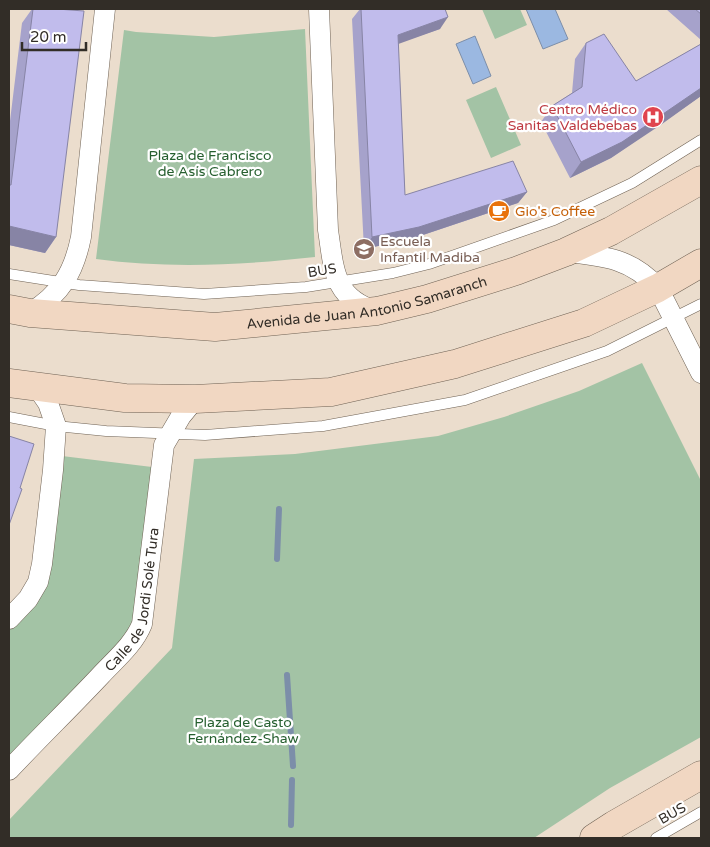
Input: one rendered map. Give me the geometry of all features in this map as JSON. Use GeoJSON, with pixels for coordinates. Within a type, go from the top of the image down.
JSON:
{"type":"FeatureCollection","features":[{"type":"Feature","properties":{"kind":"street"},"geometry":{"type":"LineString","coordinates":[[20,311],[51,299],[72,270],[77,256],[81,237],[105,9]]}},
{"type":"Feature","properties":{"kind":"street"},"geometry":{"type":"LineString","coordinates":[[319,9],[328,230],[332,262],[338,281],[351,300],[363,307],[378,311]]}},
{"type":"Feature","properties":{"kind":"street","name":"Avenida de Juan Antonio Samaranch"},"geometry":{"type":"LineString","coordinates":[[20,311],[215,327],[378,311],[427,299],[566,252],[611,231],[701,180]]}},
{"type":"Feature","properties":{"kind":"street"},"geometry":{"type":"LineString","coordinates":[[566,252],[615,259],[641,272],[658,288],[701,373]]}},
{"type":"Feature","properties":{"kind":"street"},"geometry":{"type":"LineString","coordinates":[[9,383],[125,398],[195,399],[331,392],[455,364],[584,323],[658,288],[701,263]]}},
{"type":"Feature","properties":{"kind":"street"},"geometry":{"type":"LineString","coordinates":[[9,619],[28,599],[38,582],[42,564],[56,426],[48,403],[37,387]]}},
{"type":"Feature","properties":{"kind":"street","name":"Calle de Jordi Solé Tura"},"geometry":{"type":"LineString","coordinates":[[9,770],[131,643],[138,633],[142,624],[164,445],[181,416],[195,399]]}},
{"type":"Feature","properties":{"kind":"street"},"geometry":{"type":"LineString","coordinates":[[594,838],[630,815],[701,775]]}},
{"type":"Feature","properties":{"kind":"lane","name":"BUS"},"geometry":{"type":"LineString","coordinates":[[9,274],[64,282],[204,294],[306,286],[393,273],[429,264],[554,220],[632,183],[701,140]]}},
{"type":"Feature","properties":{"kind":"lane"},"geometry":{"type":"LineString","coordinates":[[9,417],[56,426],[106,431],[204,435],[323,426],[465,400],[607,351],[701,304]]}},
{"type":"Feature","properties":{"kind":"lane","name":"BUS"},"geometry":{"type":"LineString","coordinates":[[656,838],[701,812]]}},
{"type":"Feature","properties":{"kind":"green space"},"geometry":{"type":"Polygon","coordinates":[[[482,9],[520,9],[527,25],[495,39],[482,9]]]}},
{"type":"Feature","properties":{"kind":"green space","name":"Plaza de Francisco de Asís Cabrero"},"geometry":{"type":"Polygon","coordinates":[[[305,29],[315,257],[206,265],[151,264],[96,259],[124,30],[214,37],[305,29]]]}},
{"type":"Feature","properties":{"kind":"green space"},"geometry":{"type":"Polygon","coordinates":[[[496,87],[521,145],[491,158],[466,100],[496,87]]]}},
{"type":"Feature","properties":{"kind":"green space","name":"Plaza de Casto Fernández-Shaw"},"geometry":{"type":"Polygon","coordinates":[[[642,363],[701,481],[701,737],[610,788],[534,838],[9,838],[9,820],[172,648],[194,459],[295,454],[438,436],[504,417],[579,391],[642,363]]]}},
{"type":"Feature","properties":{"kind":"green space"},"geometry":{"type":"Polygon","coordinates":[[[62,456],[152,467],[134,617],[127,635],[9,761],[9,628],[33,602],[62,456]]]}},
{"type":"Feature","properties":{"kind":"water"},"geometry":{"type":"Polygon","coordinates":[[[526,9],[555,9],[568,39],[543,49],[526,9]]]}},
{"type":"Feature","properties":{"kind":"water"},"geometry":{"type":"Polygon","coordinates":[[[475,36],[491,76],[473,84],[456,44],[475,36]]]}},
{"type":"Feature","properties":{"kind":"building"},"geometry":{"type":"Polygon","coordinates":[[[33,9],[84,11],[56,237],[9,226],[9,185],[11,185],[33,9]]]}},
{"type":"Feature","properties":{"kind":"building"},"geometry":{"type":"Polygon","coordinates":[[[361,9],[445,9],[448,17],[398,35],[405,195],[513,161],[527,192],[419,227],[372,237],[361,9]]]}},
{"type":"Feature","properties":{"kind":"building"},"geometry":{"type":"Polygon","coordinates":[[[604,34],[636,81],[701,44],[701,88],[622,142],[581,162],[552,106],[582,87],[586,43],[604,34]]]}},
{"type":"Feature","properties":{"kind":"building"},"geometry":{"type":"Polygon","coordinates":[[[9,436],[34,444],[20,488],[22,489],[9,525],[9,436]]]}},
{"type":"Feature","properties":{"kind":"waterway"},"geometry":{"type":"LineString","coordinates":[[277,559],[279,509]]}},
{"type":"Feature","properties":{"kind":"waterway"},"geometry":{"type":"LineString","coordinates":[[287,675],[293,766]]}},
{"type":"Feature","properties":{"kind":"waterway"},"geometry":{"type":"LineString","coordinates":[[291,825],[292,780]]}},
{"type":"Feature","properties":{"kind":"place","name":"Centro Médico Sanitas Valdebebas"},"geometry":{"type":"Point","coordinates":[653,117]}},
{"type":"Feature","properties":{"kind":"place","name":"Gio's Coffee"},"geometry":{"type":"Point","coordinates":[499,211]}},
{"type":"Feature","properties":{"kind":"place","name":"Escuela Infantil Madiba"},"geometry":{"type":"Point","coordinates":[364,249]}}]}
